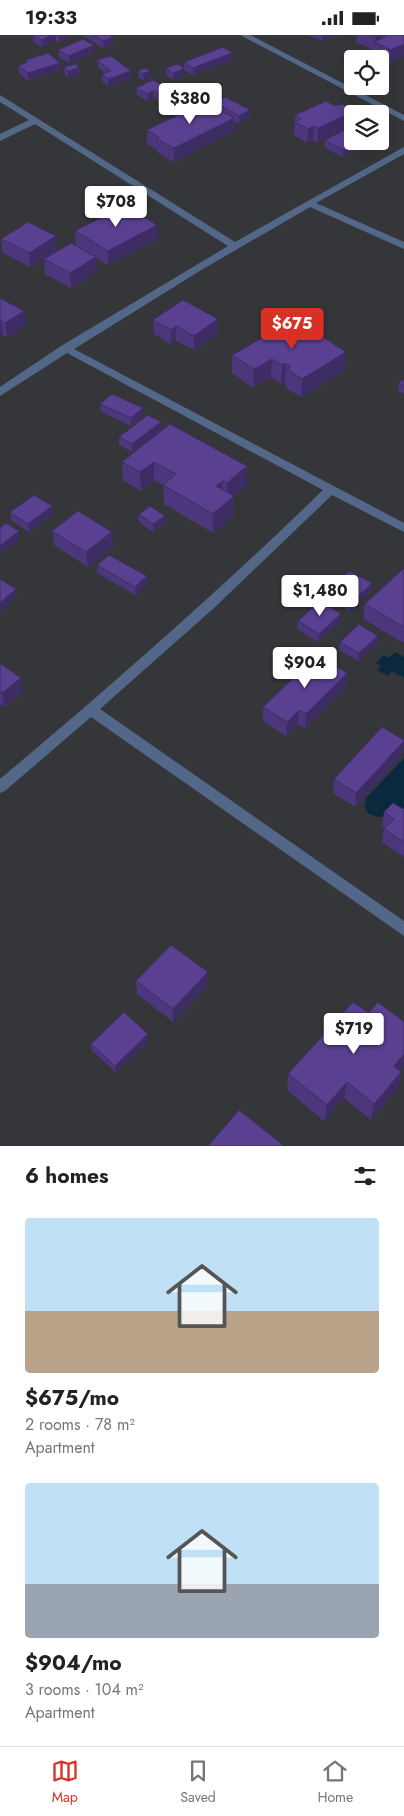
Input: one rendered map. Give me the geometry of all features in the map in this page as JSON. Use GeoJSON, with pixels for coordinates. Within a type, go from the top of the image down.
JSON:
{"type":"FeatureCollection","features":[{"type":"Feature","properties":{"kind":"street"},"geometry":{"type":"LineString","coordinates":[[244,35],[404,117]]}},
{"type":"Feature","properties":{"kind":"street"},"geometry":{"type":"LineString","coordinates":[[0,98],[234,246]]}},
{"type":"Feature","properties":{"kind":"street"},"geometry":{"type":"LineString","coordinates":[[0,138],[34,120]]}},
{"type":"Feature","properties":{"kind":"street"},"geometry":{"type":"LineString","coordinates":[[0,392],[160,289],[404,150]]}},
{"type":"Feature","properties":{"kind":"street"},"geometry":{"type":"LineString","coordinates":[[308,203],[404,247]]}},
{"type":"Feature","properties":{"kind":"street"},"geometry":{"type":"LineString","coordinates":[[66,348],[404,528]]}},
{"type":"Feature","properties":{"kind":"street"},"geometry":{"type":"LineString","coordinates":[[0,787],[91,710],[270,551],[330,490]]}},
{"type":"Feature","properties":{"kind":"street"},"geometry":{"type":"LineString","coordinates":[[91,710],[404,929]]}},
{"type":"Feature","properties":{"kind":"water"},"geometry":{"type":"Polygon","coordinates":[[[395,652],[404,657],[404,678],[392,671],[388,676],[377,670],[381,666],[376,663],[384,655],[389,658],[395,652]]]}},
{"type":"Feature","properties":{"kind":"water"},"geometry":{"type":"Polygon","coordinates":[[[404,758],[404,816],[379,817],[369,814],[364,806],[367,797],[404,758]]]}},
{"type":"Feature","properties":{"kind":"building"},"geometry":{"type":"Polygon","coordinates":[[[33,35],[52,35],[42,40],[33,35]]]}},
{"type":"Feature","properties":{"kind":"building"},"geometry":{"type":"Polygon","coordinates":[[[93,35],[110,35],[113,37],[103,41],[93,35]]]}},
{"type":"Feature","properties":{"kind":"building"},"geometry":{"type":"Polygon","coordinates":[[[385,35],[404,35],[404,44],[391,50],[374,42],[387,36],[385,35]]]}},
{"type":"Feature","properties":{"kind":"building"},"geometry":{"type":"Polygon","coordinates":[[[83,39],[94,45],[69,56],[58,50],[83,39]]]}},
{"type":"Feature","properties":{"kind":"building"},"geometry":{"type":"Polygon","coordinates":[[[223,47],[232,53],[193,68],[184,62],[223,47]]]}},
{"type":"Feature","properties":{"kind":"building"},"geometry":{"type":"Polygon","coordinates":[[[48,53],[60,63],[28,73],[18,66],[28,62],[26,60],[48,53]]]}},
{"type":"Feature","properties":{"kind":"building"},"geometry":{"type":"Polygon","coordinates":[[[111,56],[131,71],[108,79],[102,74],[111,71],[97,60],[111,56]]]}},
{"type":"Feature","properties":{"kind":"building"},"geometry":{"type":"Polygon","coordinates":[[[76,64],[79,68],[68,71],[64,67],[76,64]]]}},
{"type":"Feature","properties":{"kind":"building"},"geometry":{"type":"Polygon","coordinates":[[[178,64],[184,69],[173,73],[166,68],[178,64]]]}},
{"type":"Feature","properties":{"kind":"building"},"geometry":{"type":"Polygon","coordinates":[[[145,68],[150,71],[143,74],[138,70],[145,68]]]}},
{"type":"Feature","properties":{"kind":"building"},"geometry":{"type":"Polygon","coordinates":[[[153,80],[175,92],[165,97],[153,91],[147,94],[136,88],[153,80]]]}},
{"type":"Feature","properties":{"kind":"building"},"geometry":{"type":"Polygon","coordinates":[[[225,97],[250,110],[239,116],[214,102],[225,97]]]}},
{"type":"Feature","properties":{"kind":"building"},"geometry":{"type":"Polygon","coordinates":[[[326,101],[335,106],[344,105],[344,116],[318,128],[314,126],[308,129],[295,122],[301,119],[295,115],[326,101]]]}},
{"type":"Feature","properties":{"kind":"building"},"geometry":{"type":"Polygon","coordinates":[[[205,102],[234,118],[174,148],[157,139],[159,137],[147,130],[205,102]]]}},
{"type":"Feature","properties":{"kind":"building"},"geometry":{"type":"Polygon","coordinates":[[[344,130],[343,150],[325,140],[344,130]]]}},
{"type":"Feature","properties":{"kind":"building"},"geometry":{"type":"Polygon","coordinates":[[[125,205],[157,225],[108,251],[75,231],[125,205]]]}},
{"type":"Feature","properties":{"kind":"building"},"geometry":{"type":"Polygon","coordinates":[[[28,222],[56,236],[29,253],[1,239],[28,222]]]}},
{"type":"Feature","properties":{"kind":"building"},"geometry":{"type":"Polygon","coordinates":[[[71,243],[96,257],[70,273],[44,259],[71,243]]]}},
{"type":"Feature","properties":{"kind":"building"},"geometry":{"type":"Polygon","coordinates":[[[0,298],[24,311],[5,323],[0,321],[0,298]]]}},
{"type":"Feature","properties":{"kind":"building"},"geometry":{"type":"Polygon","coordinates":[[[183,300],[218,319],[194,336],[176,326],[171,330],[153,320],[183,300]]]}},
{"type":"Feature","properties":{"kind":"building"},"geometry":{"type":"Polygon","coordinates":[[[295,319],[346,352],[302,379],[287,369],[291,367],[286,363],[282,365],[272,359],[254,369],[232,355],[295,319]]]}},
{"type":"Feature","properties":{"kind":"building"},"geometry":{"type":"Polygon","coordinates":[[[404,379],[404,386],[399,383],[404,379]]]}},
{"type":"Feature","properties":{"kind":"building"},"geometry":{"type":"Polygon","coordinates":[[[112,394],[143,408],[131,418],[100,404],[112,394]]]}},
{"type":"Feature","properties":{"kind":"building"},"geometry":{"type":"Polygon","coordinates":[[[148,415],[161,422],[132,444],[119,437],[148,415]]]}},
{"type":"Feature","properties":{"kind":"building"},"geometry":{"type":"Polygon","coordinates":[[[170,424],[247,466],[227,483],[223,481],[216,486],[234,496],[213,514],[163,485],[176,474],[154,462],[140,472],[122,462],[170,424]]]}},
{"type":"Feature","properties":{"kind":"building"},"geometry":{"type":"Polygon","coordinates":[[[34,495],[52,506],[28,524],[10,512],[34,495]]]}},
{"type":"Feature","properties":{"kind":"building"},"geometry":{"type":"Polygon","coordinates":[[[150,506],[165,516],[153,524],[139,514],[150,506]]]}},
{"type":"Feature","properties":{"kind":"building"},"geometry":{"type":"Polygon","coordinates":[[[78,511],[112,532],[86,552],[52,531],[78,511]]]}},
{"type":"Feature","properties":{"kind":"building"},"geometry":{"type":"Polygon","coordinates":[[[6,523],[19,531],[0,546],[0,528],[6,523]]]}},
{"type":"Feature","properties":{"kind":"building"},"geometry":{"type":"Polygon","coordinates":[[[109,555],[147,576],[135,587],[97,565],[109,555]]]}},
{"type":"Feature","properties":{"kind":"building"},"geometry":{"type":"Polygon","coordinates":[[[404,568],[404,627],[365,604],[404,568]]]}},
{"type":"Feature","properties":{"kind":"building"},"geometry":{"type":"Polygon","coordinates":[[[349,571],[372,583],[351,603],[329,590],[349,571]]]}},
{"type":"Feature","properties":{"kind":"building"},"geometry":{"type":"Polygon","coordinates":[[[0,579],[16,589],[0,603],[0,579]]]}},
{"type":"Feature","properties":{"kind":"building"},"geometry":{"type":"Polygon","coordinates":[[[320,601],[341,614],[319,634],[298,621],[320,601]]]}},
{"type":"Feature","properties":{"kind":"building"},"geometry":{"type":"Polygon","coordinates":[[[359,624],[378,636],[359,653],[340,642],[359,624]]]}},
{"type":"Feature","properties":{"kind":"building"},"geometry":{"type":"Polygon","coordinates":[[[317,655],[347,673],[306,714],[299,710],[287,722],[263,707],[317,655]]]}},
{"type":"Feature","properties":{"kind":"building"},"geometry":{"type":"Polygon","coordinates":[[[0,663],[21,678],[2,693],[0,692],[0,663]]]}},
{"type":"Feature","properties":{"kind":"building"},"geometry":{"type":"Polygon","coordinates":[[[382,727],[404,741],[356,793],[334,779],[382,727]]]}},
{"type":"Feature","properties":{"kind":"building"},"geometry":{"type":"Polygon","coordinates":[[[393,803],[404,808],[404,842],[384,829],[394,819],[384,812],[393,803]]]}},
{"type":"Feature","properties":{"kind":"building"},"geometry":{"type":"Polygon","coordinates":[[[171,945],[208,972],[173,1009],[136,981],[171,945]]]}},
{"type":"Feature","properties":{"kind":"building"},"geometry":{"type":"Polygon","coordinates":[[[353,1002],[369,1013],[378,1002],[404,1022],[404,1054],[394,1066],[401,1072],[374,1104],[347,1082],[327,1105],[288,1074],[353,1002]]]}},
{"type":"Feature","properties":{"kind":"building"},"geometry":{"type":"Polygon","coordinates":[[[124,1012],[148,1034],[115,1066],[91,1044],[124,1012]]]}},
{"type":"Feature","properties":{"kind":"building"},"geometry":{"type":"Polygon","coordinates":[[[239,1110],[283,1145],[208,1146],[239,1110]]]}}]}
